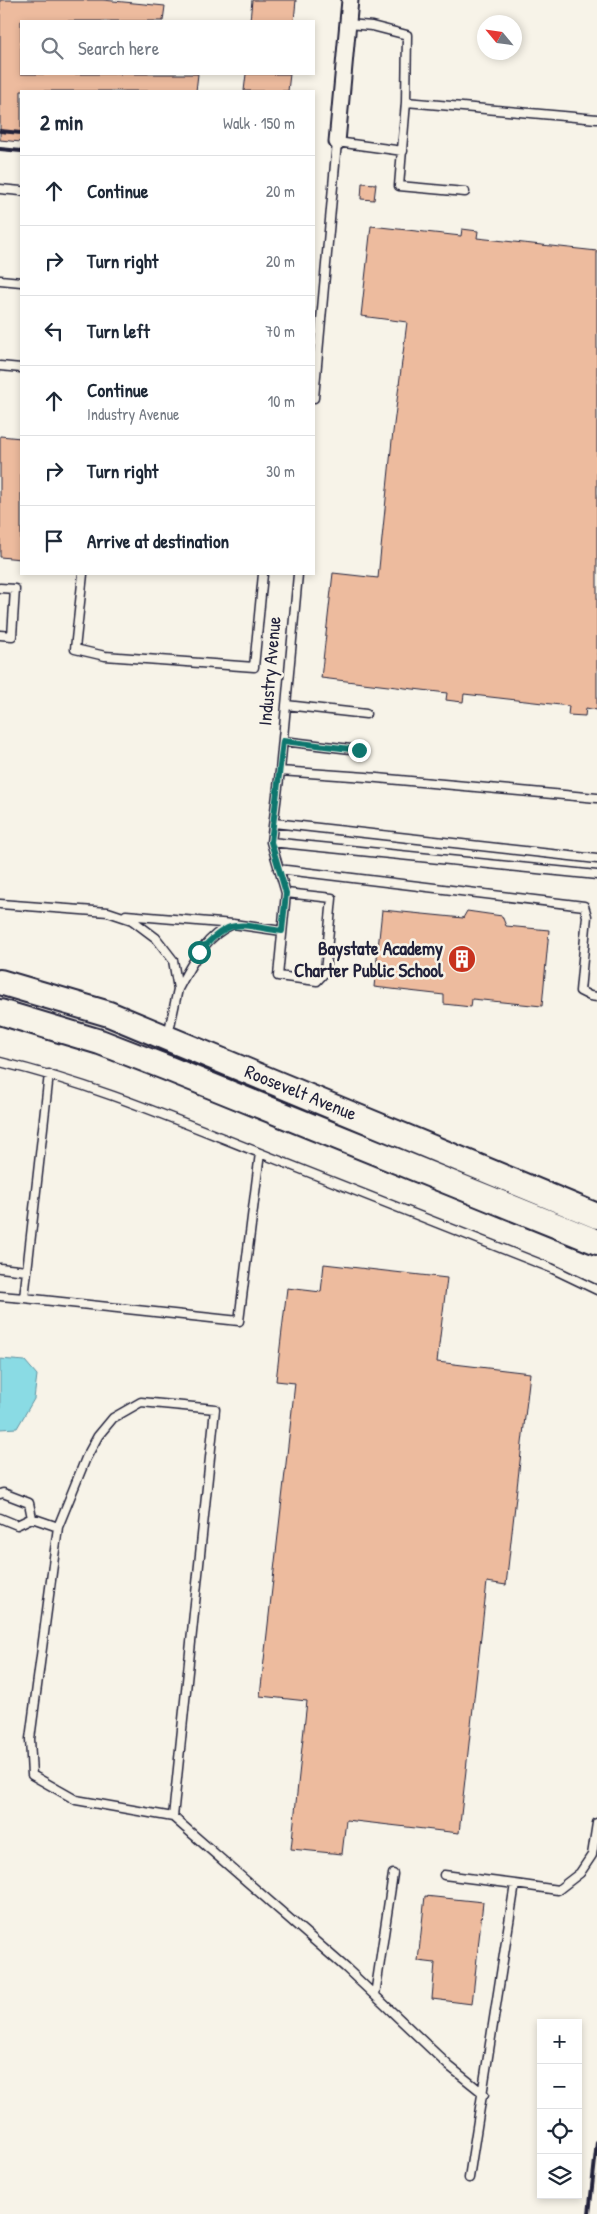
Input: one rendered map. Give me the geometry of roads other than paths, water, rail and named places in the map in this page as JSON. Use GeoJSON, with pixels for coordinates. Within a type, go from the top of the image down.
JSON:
{"type":"FeatureCollection","features":[{"type":"Feature","properties":{"kind":"main road","name":"Roosevelt Avenue"},"geometry":{"type":"LineString","coordinates":[[0,982],[109,1014],[597,1216]]}},
{"type":"Feature","properties":{"kind":"main road","name":"Roosevelt Avenue"},"geometry":{"type":"LineString","coordinates":[[0,1012],[100,1042],[597,1242]]}},
{"type":"Feature","properties":{"kind":"street"},"geometry":{"type":"LineString","coordinates":[[337,142],[350,0]]}},
{"type":"Feature","properties":{"kind":"lane"},"geometry":{"type":"LineString","coordinates":[[348,24],[372,26],[407,35],[406,102],[399,186],[465,192]]}},
{"type":"Feature","properties":{"kind":"lane"},"geometry":{"type":"LineString","coordinates":[[406,102],[597,119]]}},
{"type":"Feature","properties":{"kind":"lane"},"geometry":{"type":"LineString","coordinates":[[315,387],[337,142],[402,151]]}},
{"type":"Feature","properties":{"kind":"lane"},"geometry":{"type":"LineString","coordinates":[[0,189],[20,191]]}},
{"type":"Feature","properties":{"kind":"lane"},"geometry":{"type":"LineString","coordinates":[[0,280],[20,282]]}},
{"type":"Feature","properties":{"kind":"lane"},"geometry":{"type":"LineString","coordinates":[[0,366],[20,368]]}},
{"type":"Feature","properties":{"kind":"lane"},"geometry":{"type":"LineString","coordinates":[[83,575],[74,649],[105,656],[254,667],[262,575]]}},
{"type":"Feature","properties":{"kind":"lane","name":"Industry Avenue"},"geometry":{"type":"LineString","coordinates":[[271,842],[280,771],[298,575]]}},
{"type":"Feature","properties":{"kind":"lane"},"geometry":{"type":"LineString","coordinates":[[0,588],[15,589],[12,636],[0,635]]}},
{"type":"Feature","properties":{"kind":"lane"},"geometry":{"type":"LineString","coordinates":[[286,705],[366,714]]}},
{"type":"Feature","properties":{"kind":"lane"},"geometry":{"type":"LineString","coordinates":[[283,741],[359,750]]}},
{"type":"Feature","properties":{"kind":"lane"},"geometry":{"type":"LineString","coordinates":[[280,771],[597,798]]}},
{"type":"Feature","properties":{"kind":"lane"},"geometry":{"type":"LineString","coordinates":[[274,823],[597,860]]}},
{"type":"Feature","properties":{"kind":"lane"},"geometry":{"type":"LineString","coordinates":[[286,893],[332,898],[325,972],[318,981],[278,976],[286,893],[271,842],[597,875]]}},
{"type":"Feature","properties":{"kind":"lane"},"geometry":{"type":"LineString","coordinates":[[278,869],[584,906],[587,916],[580,991],[597,997]]}},
{"type":"Feature","properties":{"kind":"lane"},"geometry":{"type":"LineString","coordinates":[[0,904],[233,924],[282,931]]}},
{"type":"Feature","properties":{"kind":"lane"},"geometry":{"type":"LineString","coordinates":[[114,914],[132,920],[156,938],[173,960],[178,989]]}},
{"type":"Feature","properties":{"kind":"lane"},"geometry":{"type":"LineString","coordinates":[[167,1037],[178,989],[199,952],[223,929],[233,924]]}},
{"type":"Feature","properties":{"kind":"lane"},"geometry":{"type":"LineString","coordinates":[[0,1062],[50,1074],[133,1103],[551,1268],[597,1290]]}},
{"type":"Feature","properties":{"kind":"lane"},"geometry":{"type":"LineString","coordinates":[[24,1298],[50,1074]]}},
{"type":"Feature","properties":{"kind":"lane"},"geometry":{"type":"LineString","coordinates":[[0,1296],[239,1321],[260,1153]]}},
{"type":"Feature","properties":{"kind":"lane"},"geometry":{"type":"LineString","coordinates":[[0,1268],[28,1271]]}},
{"type":"Feature","properties":{"kind":"lane"},"geometry":{"type":"LineString","coordinates":[[173,1817],[215,1409],[141,1402],[113,1418],[98,1436],[86,1458],[58,1527],[30,1739],[32,1775],[76,1800],[173,1817],[375,1995],[448,2066],[484,2094]]}},
{"type":"Feature","properties":{"kind":"lane"},"geometry":{"type":"LineString","coordinates":[[0,1494],[3,1493],[29,1503],[32,1518]]}},
{"type":"Feature","properties":{"kind":"lane"},"geometry":{"type":"LineString","coordinates":[[0,1518],[17,1525],[32,1518],[58,1527]]}},
{"type":"Feature","properties":{"kind":"lane"},"geometry":{"type":"LineString","coordinates":[[444,1875],[558,1890],[580,1873],[592,1855],[597,1823]]}},
{"type":"Feature","properties":{"kind":"lane"},"geometry":{"type":"LineString","coordinates":[[375,1995],[393,1874]]}},
{"type":"Feature","properties":{"kind":"lane"},"geometry":{"type":"LineString","coordinates":[[470,2178],[515,1884]]}},
{"type":"Feature","properties":{"kind":"water"},"geometry":{"type":"Polygon","coordinates":[[[0,1359],[25,1361],[37,1375],[34,1399],[17,1428],[0,1429],[0,1359]]]}},
{"type":"Feature","properties":{"kind":"railway"},"geometry":{"type":"LineString","coordinates":[[0,131],[20,133]]}},
{"type":"Feature","properties":{"kind":"railway"},"geometry":{"type":"LineString","coordinates":[[0,149],[20,151]]}},
{"type":"Feature","properties":{"kind":"railway"},"geometry":{"type":"LineString","coordinates":[[589,2214],[597,2142]]}},
{"type":"Feature","properties":{"kind":"place","name":"Baystate Academy Charter Public School"},"geometry":{"type":"Point","coordinates":[462,959]}}]}
